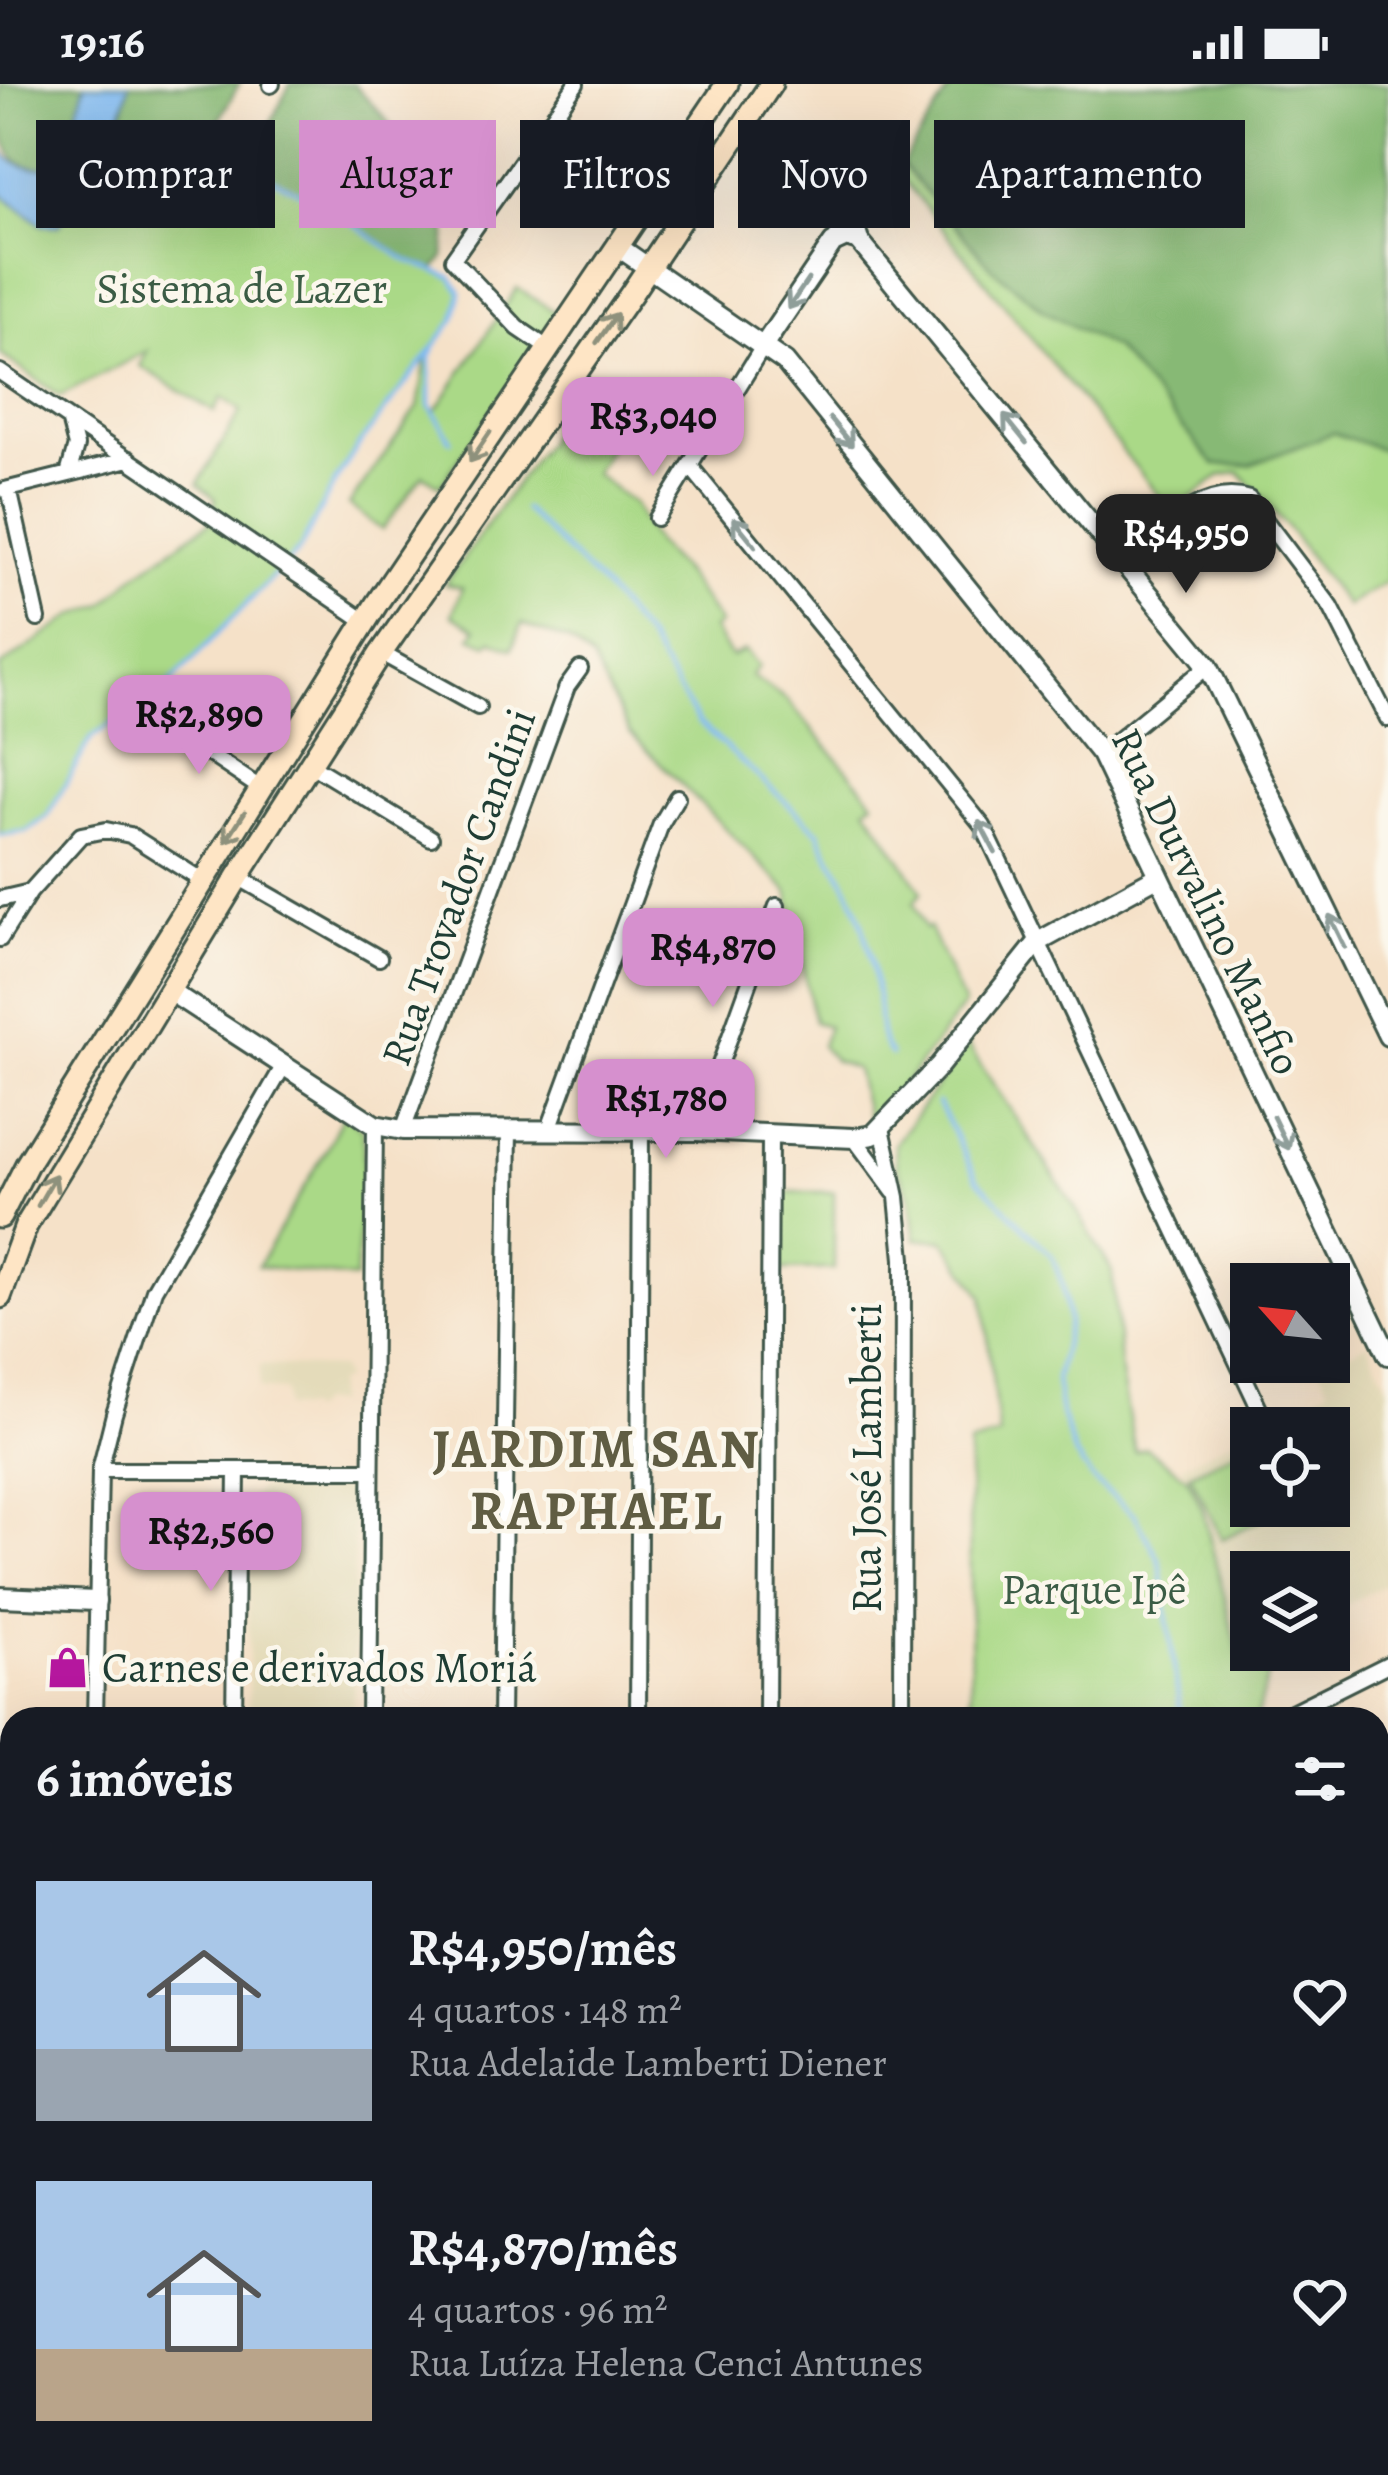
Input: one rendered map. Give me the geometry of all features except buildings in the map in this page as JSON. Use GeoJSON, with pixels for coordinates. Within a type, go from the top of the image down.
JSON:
{"type":"FeatureCollection","features":[{"type":"Feature","properties":{"kind":"main road"},"geometry":{"type":"LineString","coordinates":[[0,1217],[5,1195],[365,621],[727,84]]}},
{"type":"Feature","properties":{"kind":"main road"},"geometry":{"type":"LineString","coordinates":[[0,1297],[26,1226],[238,877],[381,653],[650,267],[771,84]]}},
{"type":"Feature","properties":{"kind":"main road"},"geometry":{"type":"LineString","coordinates":[[365,621],[397,631]]}},
{"type":"Feature","properties":{"kind":"street"},"geometry":{"type":"LineString","coordinates":[[549,349],[518,328],[453,259],[576,84]]}},
{"type":"Feature","properties":{"kind":"street"},"geometry":{"type":"LineString","coordinates":[[657,518],[842,228]]}},
{"type":"Feature","properties":{"kind":"street"},"geometry":{"type":"LineString","coordinates":[[855,228],[860,241],[1208,666],[1388,1036]]}},
{"type":"Feature","properties":{"kind":"street"},"geometry":{"type":"LineString","coordinates":[[833,243],[846,237],[860,241]]}},
{"type":"Feature","properties":{"kind":"street","name":"Rua Durvalino Manfio"},"geometry":{"type":"LineString","coordinates":[[617,246],[785,362],[1101,754],[1388,1355]]}},
{"type":"Feature","properties":{"kind":"street"},"geometry":{"type":"LineString","coordinates":[[0,372],[365,621]]}},
{"type":"Feature","properties":{"kind":"street"},"geometry":{"type":"LineString","coordinates":[[69,418],[76,446],[69,471]]}},
{"type":"Feature","properties":{"kind":"street"},"geometry":{"type":"LineString","coordinates":[[38,619],[4,490],[129,459]]}},
{"type":"Feature","properties":{"kind":"street"},"geometry":{"type":"LineString","coordinates":[[690,466],[983,826],[1258,1407]]}},
{"type":"Feature","properties":{"kind":"street"},"geometry":{"type":"LineString","coordinates":[[1125,563],[1207,497],[1231,493],[1249,499],[1331,607],[1388,719]]}},
{"type":"Feature","properties":{"kind":"street"},"geometry":{"type":"LineString","coordinates":[[381,653],[478,707]]}},
{"type":"Feature","properties":{"kind":"street"},"geometry":{"type":"LineString","coordinates":[[1101,754],[1208,666]]}},
{"type":"Feature","properties":{"kind":"street","name":"Rua Trovador Candini"},"geometry":{"type":"LineString","coordinates":[[403,1130],[567,687],[580,669]]}},
{"type":"Feature","properties":{"kind":"street"},"geometry":{"type":"LineString","coordinates":[[165,724],[260,788]]}},
{"type":"Feature","properties":{"kind":"street"},"geometry":{"type":"LineString","coordinates":[[310,765],[431,838]]}},
{"type":"Feature","properties":{"kind":"street"},"geometry":{"type":"LineString","coordinates":[[549,1129],[662,824],[677,797]]}},
{"type":"Feature","properties":{"kind":"street"},"geometry":{"type":"LineString","coordinates":[[0,939],[30,892],[81,836],[106,830],[130,835],[201,880]]}},
{"type":"Feature","properties":{"kind":"street"},"geometry":{"type":"LineString","coordinates":[[238,877],[379,958]]}},
{"type":"Feature","properties":{"kind":"street"},"geometry":{"type":"LineString","coordinates":[[168,990],[374,1125],[403,1130],[641,1130],[854,1138],[882,1128],[939,1066],[1038,942],[1157,877]]}},
{"type":"Feature","properties":{"kind":"street"},"geometry":{"type":"LineString","coordinates":[[0,899],[30,892]]}},
{"type":"Feature","properties":{"kind":"street"},"geometry":{"type":"LineString","coordinates":[[696,1131],[777,906]]}},
{"type":"Feature","properties":{"kind":"street"},"geometry":{"type":"LineString","coordinates":[[95,1707],[100,1470],[154,1291],[284,1065]]}},
{"type":"Feature","properties":{"kind":"street"},"geometry":{"type":"LineString","coordinates":[[369,1707],[374,1125]]}},
{"type":"Feature","properties":{"kind":"street","name":"Rua José Lamberti"},"geometry":{"type":"LineString","coordinates":[[882,1128],[897,1197],[903,1259],[902,1707]]}},
{"type":"Feature","properties":{"kind":"street"},"geometry":{"type":"LineString","coordinates":[[501,1707],[509,1129]]}},
{"type":"Feature","properties":{"kind":"street"},"geometry":{"type":"LineString","coordinates":[[638,1707],[641,1130]]}},
{"type":"Feature","properties":{"kind":"street"},"geometry":{"type":"LineString","coordinates":[[767,1707],[770,1134]]}},
{"type":"Feature","properties":{"kind":"street"},"geometry":{"type":"LineString","coordinates":[[854,1138],[897,1197]]}},
{"type":"Feature","properties":{"kind":"street"},"geometry":{"type":"LineString","coordinates":[[100,1470],[371,1470]]}},
{"type":"Feature","properties":{"kind":"street"},"geometry":{"type":"LineString","coordinates":[[234,1707],[237,1470]]}},
{"type":"Feature","properties":{"kind":"street"},"geometry":{"type":"LineString","coordinates":[[0,1597],[96,1601]]}},
{"type":"Feature","properties":{"kind":"street"},"geometry":{"type":"LineString","coordinates":[[1301,1707],[1388,1664]]}},
{"type":"Feature","properties":{"kind":"shaded area"},"geometry":{"type":"Polygon","coordinates":[[[1367,1343],[1388,1386],[1388,1583],[1350,1602],[1350,1551],[1230,1551],[1230,1616],[1215,1550],[1182,1466],[1230,1441],[1230,1527],[1350,1527],[1350,1407],[1295,1407],[1329,1389],[1326,1383],[1350,1383],[1350,1352],[1367,1343]]]}},
{"type":"Feature","properties":{"kind":"shaded area"},"geometry":{"type":"Polygon","coordinates":[[[260,1365],[340,1368],[344,1380],[336,1383],[335,1403],[318,1403],[309,1412],[285,1408],[285,1391],[259,1389],[260,1365]]]}},
{"type":"Feature","properties":{"kind":"shaded area"},"geometry":{"type":"Polygon","coordinates":[[[260,1488],[341,1488],[354,1495],[354,1707],[248,1707],[249,1501],[260,1488]]]}},
{"type":"Feature","properties":{"kind":"green space"},"geometry":{"type":"Polygon","coordinates":[[[0,84],[85,84],[75,120],[36,120],[36,167],[12,156],[1,116],[0,84]]]}},
{"type":"Feature","properties":{"kind":"green space"},"geometry":{"type":"Polygon","coordinates":[[[129,84],[239,84],[219,120],[122,120],[129,84]]]}},
{"type":"Feature","properties":{"kind":"green space"},"geometry":{"type":"Polygon","coordinates":[[[290,84],[354,84],[386,120],[299,120],[299,192],[275,180],[272,120],[290,84]]]}},
{"type":"Feature","properties":{"kind":"green space"},"geometry":{"type":"Polygon","coordinates":[[[953,84],[1388,84],[1388,457],[1384,450],[1333,433],[1250,465],[1215,465],[1114,348],[1045,311],[992,268],[957,228],[1245,228],[1245,120],[934,120],[934,201],[910,173],[910,151],[953,84]]]}},
{"type":"Feature","properties":{"kind":"green space"},"geometry":{"type":"Polygon","coordinates":[[[910,173],[934,201],[934,218],[910,188],[910,173]]]}},
{"type":"Feature","properties":{"kind":"green space","name":"Sistema de Lazer"},"geometry":{"type":"Polygon","coordinates":[[[275,180],[299,192],[299,228],[358,228],[406,260],[451,277],[461,292],[455,319],[361,442],[300,549],[168,685],[92,737],[47,817],[27,831],[0,835],[0,667],[73,616],[105,604],[135,575],[210,522],[216,499],[198,484],[241,411],[222,397],[214,412],[140,366],[147,351],[60,396],[0,354],[0,192],[36,192],[36,228],[275,228],[275,180]]]}},
{"type":"Feature","properties":{"kind":"green space"},"geometry":{"type":"Polygon","coordinates":[[[358,228],[445,228],[444,257],[434,270],[406,260],[358,228]]]}},
{"type":"Feature","properties":{"kind":"green space"},"geometry":{"type":"Polygon","coordinates":[[[942,228],[958,228],[992,267],[1045,311],[1114,348],[1215,464],[1250,465],[1333,432],[1385,450],[1388,580],[1346,606],[1239,472],[1220,476],[1172,512],[942,228]]]}},
{"type":"Feature","properties":{"kind":"green space"},"geometry":{"type":"Polygon","coordinates":[[[517,288],[560,315],[440,486],[423,475],[382,530],[349,505],[418,407],[426,359],[430,356],[430,405],[435,412],[517,288]]]}},
{"type":"Feature","properties":{"kind":"green space"},"geometry":{"type":"Polygon","coordinates":[[[566,414],[611,444],[594,473],[633,503],[654,541],[685,574],[720,624],[713,629],[731,657],[745,651],[759,666],[751,676],[787,700],[874,801],[866,807],[922,892],[914,903],[964,1005],[907,1081],[868,1121],[856,1069],[835,1061],[821,1046],[828,1026],[814,1022],[797,938],[790,932],[793,914],[788,891],[630,733],[592,660],[569,641],[522,624],[512,649],[492,640],[487,644],[471,637],[476,629],[452,615],[462,588],[445,584],[566,414]]]}},
{"type":"Feature","properties":{"kind":"green space","name":"Parque Ipê"},"geometry":{"type":"Polygon","coordinates":[[[967,1044],[1112,1271],[1121,1374],[1135,1452],[1146,1448],[1188,1478],[1202,1508],[1230,1619],[1230,1671],[1269,1671],[1259,1707],[971,1707],[969,1445],[999,1436],[983,1296],[944,1240],[916,1239],[911,1198],[896,1165],[895,1144],[967,1044]]]}},
{"type":"Feature","properties":{"kind":"green space"},"geometry":{"type":"Polygon","coordinates":[[[344,1112],[363,1131],[355,1279],[258,1266],[328,1147],[344,1112]]]}},
{"type":"Feature","properties":{"kind":"green space"},"geometry":{"type":"Polygon","coordinates":[[[778,1192],[834,1192],[834,1269],[778,1270],[778,1192]]]}},
{"type":"Feature","properties":{"kind":"green space"},"geometry":{"type":"Polygon","coordinates":[[[1230,1454],[1230,1527],[1246,1527],[1222,1539],[1190,1474],[1230,1454]]]}},
{"type":"Feature","properties":{"kind":"water"},"geometry":{"type":"Polygon","coordinates":[[[85,84],[129,84],[119,120],[75,120],[85,84]]]}},
{"type":"Feature","properties":{"kind":"water"},"geometry":{"type":"Polygon","coordinates":[[[0,151],[36,168],[36,220],[0,193],[0,151]]]}},
{"type":"Feature","properties":{"kind":"waterway"},"geometry":{"type":"LineString","coordinates":[[0,835],[27,831],[47,817],[92,737],[168,685],[300,549],[361,442],[455,319],[461,292],[451,277],[406,260],[321,203],[275,180]]}},
{"type":"Feature","properties":{"kind":"waterway"},"geometry":{"type":"LineString","coordinates":[[433,351],[430,405],[451,441]]}},
{"type":"Feature","properties":{"kind":"waterway"},"geometry":{"type":"LineString","coordinates":[[524,509],[604,588],[646,638],[698,722],[819,832],[862,924],[882,1036],[891,1055]]}},
{"type":"Feature","properties":{"kind":"waterway"},"geometry":{"type":"LineString","coordinates":[[938,1103],[977,1179],[1052,1256],[1063,1286],[1068,1322],[1056,1380],[1061,1413],[1074,1453],[1093,1480],[1135,1515],[1160,1561],[1179,1707]]}},
{"type":"Feature","properties":{"kind":"place","name":"Carnes e derivados Moriá"},"geometry":{"type":"Point","coordinates":[68,1667]}},
{"type":"Feature","properties":{"kind":"district","name":"JARDIM SAN RAPHAEL"},"geometry":{"type":"Point","coordinates":[597,1480]}}]}
